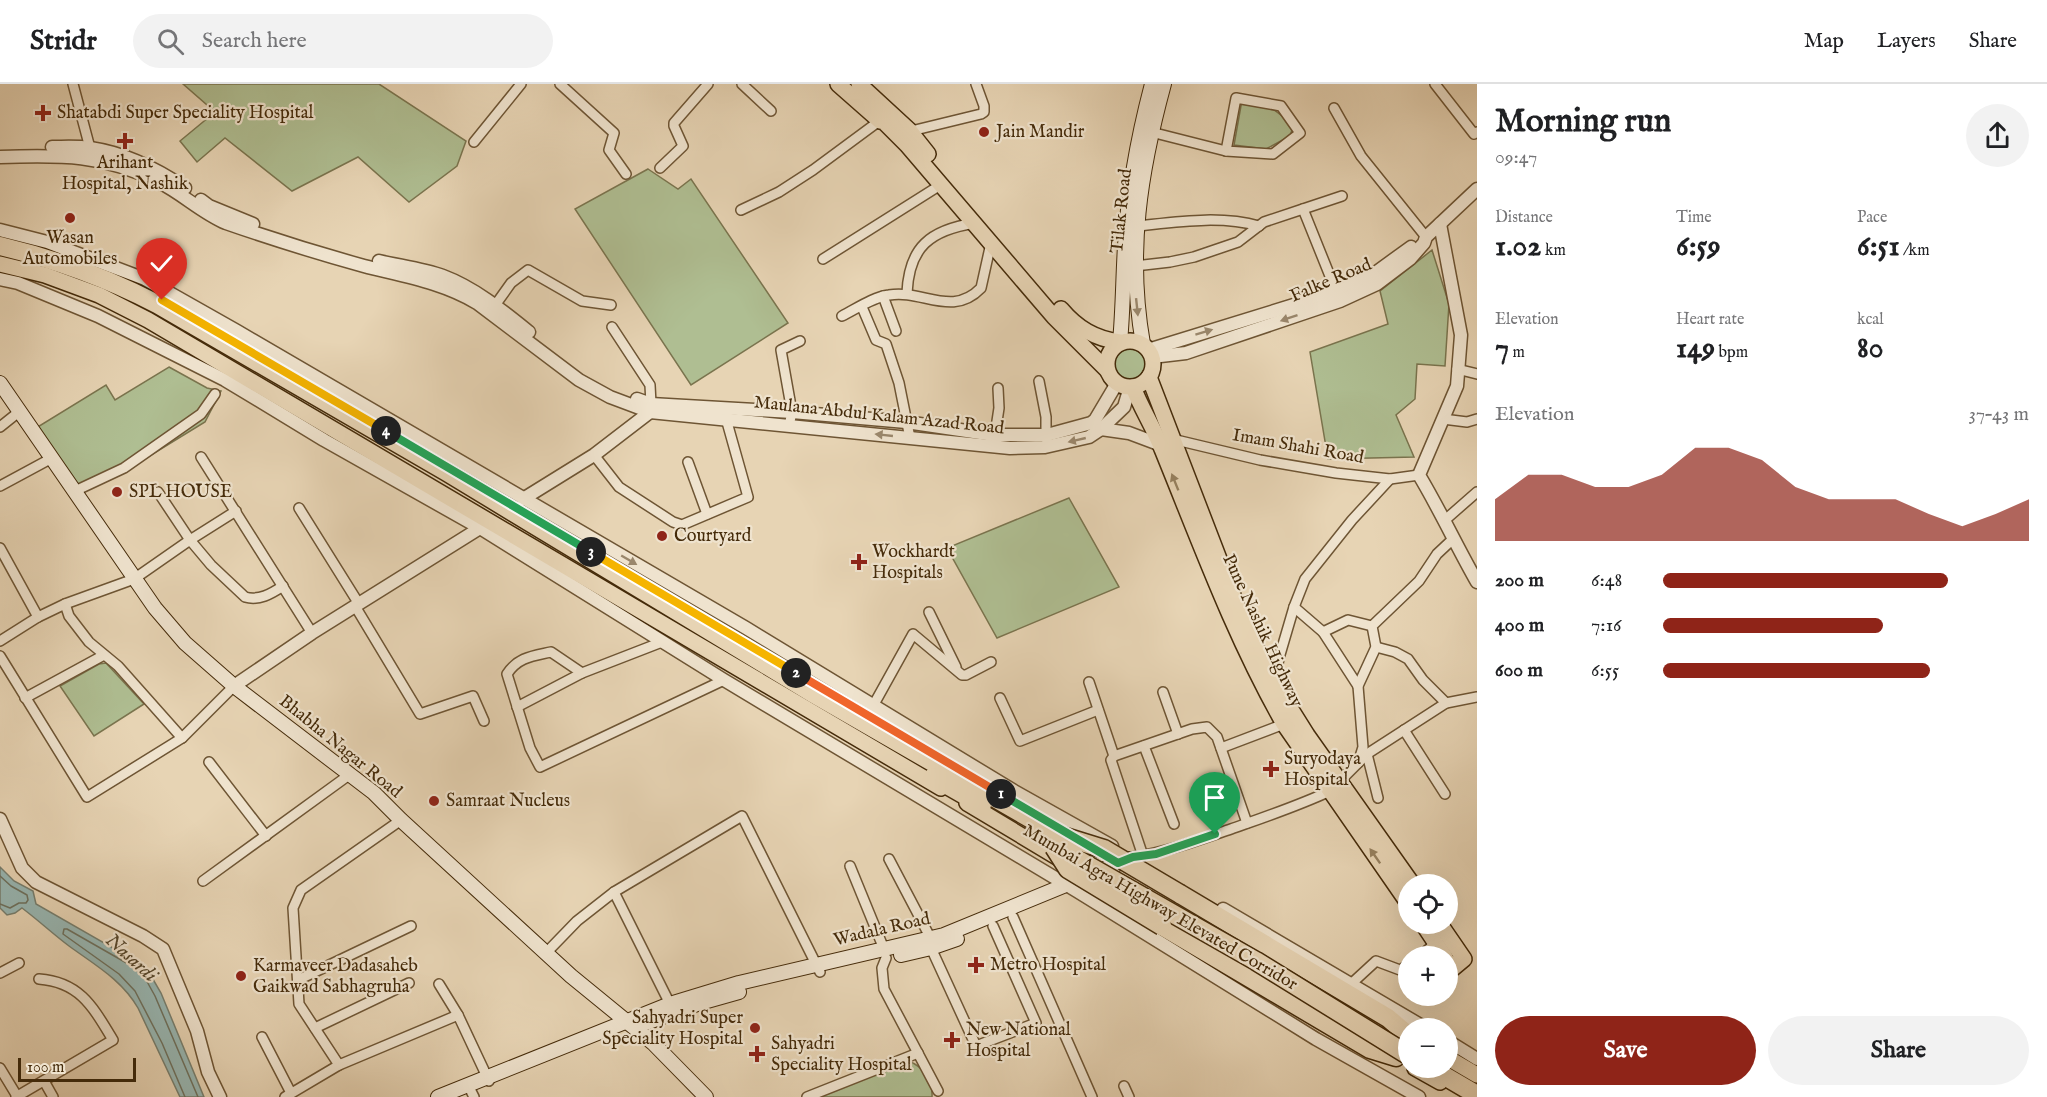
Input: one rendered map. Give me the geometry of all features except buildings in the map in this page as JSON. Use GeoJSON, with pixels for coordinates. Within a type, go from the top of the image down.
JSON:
{"type":"FeatureCollection","features":[{"type":"Feature","properties":{"kind":"highway","name":"Mumbai Agra Highway Elevated Corridor"},"geometry":{"type":"LineString","coordinates":[[0,246],[84,271],[157,304],[447,472],[1256,961],[1398,1055]]}},
{"type":"Feature","properties":{"kind":"highway","name":"Mumbai Agra Highway Elevated Corridor"},"geometry":{"type":"LineString","coordinates":[[0,257],[102,289],[210,346],[500,516],[926,773],[1056,840],[1398,1035]]}},
{"type":"Feature","properties":{"kind":"highway"},"geometry":{"type":"LineString","coordinates":[[1056,840],[1104,849],[1388,1018],[1398,1026]]}},
{"type":"Feature","properties":{"kind":"highway"},"geometry":{"type":"LineString","coordinates":[[1056,840],[1068,869],[1370,1049],[1398,1057]]}},
{"type":"Feature","properties":{"kind":"highway"},"geometry":{"type":"LineString","coordinates":[[1458,1070],[1477,1081]]}},
{"type":"Feature","properties":{"kind":"highway"},"geometry":{"type":"LineString","coordinates":[[1448,1078],[1477,1095]]}},
{"type":"Feature","properties":{"kind":"main road"},"geometry":{"type":"LineString","coordinates":[[838,84],[884,116]]}},
{"type":"Feature","properties":{"kind":"main road"},"geometry":{"type":"LineString","coordinates":[[859,84],[884,116],[884,122],[904,134],[1065,314],[1092,335],[1104,340],[1120,342],[1132,340],[1148,350],[1153,364],[1149,377],[1140,385],[1122,382],[1054,317],[942,184],[904,134]]}},
{"type":"Feature","properties":{"kind":"main road","name":"Tilak Road"},"geometry":{"type":"LineString","coordinates":[[1120,342],[1125,245],[1133,171],[1152,84]]}},
{"type":"Feature","properties":{"kind":"main road","name":"Tilak Road"},"geometry":{"type":"LineString","coordinates":[[1148,350],[1137,309],[1135,266],[1137,226],[1146,158],[1164,84]]}},
{"type":"Feature","properties":{"kind":"main road"},"geometry":{"type":"LineString","coordinates":[[0,240],[60,256],[115,276],[162,300],[1133,861],[1398,1029]]}},
{"type":"Feature","properties":{"kind":"main road"},"geometry":{"type":"LineString","coordinates":[[0,264],[45,275],[99,295],[148,320],[1398,1055]]}},
{"type":"Feature","properties":{"kind":"main road"},"geometry":{"type":"LineString","coordinates":[[1120,342],[1107,357],[1122,382]]}},
{"type":"Feature","properties":{"kind":"main road"},"geometry":{"type":"LineString","coordinates":[[1149,377],[1166,442],[1244,624],[1275,684],[1335,786],[1404,874]]}},
{"type":"Feature","properties":{"kind":"main road","name":"Pune Nashik Highway"},"geometry":{"type":"LineString","coordinates":[[1122,382],[1166,442],[1233,623],[1260,682],[1284,724],[1335,786],[1398,887]]}},
{"type":"Feature","properties":{"kind":"main road","name":"Bhabha Nagar Road"},"geometry":{"type":"LineString","coordinates":[[0,383],[134,579],[185,643],[234,686],[374,793],[546,953],[653,1043],[706,1097]]}},
{"type":"Feature","properties":{"kind":"main road"},"geometry":{"type":"LineString","coordinates":[[1072,888],[1133,861]]}},
{"type":"Feature","properties":{"kind":"main road","name":"Wadala Road"},"geometry":{"type":"LineString","coordinates":[[438,1097],[488,1080],[629,1024],[670,1004],[719,988],[885,954],[993,926],[1072,888]]}},
{"type":"Feature","properties":{"kind":"main road","name":"Wadala Road"},"geometry":{"type":"LineString","coordinates":[[931,943],[944,935],[1072,888]]}},
{"type":"Feature","properties":{"kind":"main road"},"geometry":{"type":"LineString","coordinates":[[1430,934],[1438,946]]}},
{"type":"Feature","properties":{"kind":"main road"},"geometry":{"type":"LineString","coordinates":[[1458,950],[1464,959],[1458,960]]}},
{"type":"Feature","properties":{"kind":"main road","name":"Wadala Road"},"geometry":{"type":"LineString","coordinates":[[629,1024],[818,968]]}},
{"type":"Feature","properties":{"kind":"main road"},"geometry":{"type":"LineString","coordinates":[[1458,1064],[1477,1075]]}},
{"type":"Feature","properties":{"kind":"main road"},"geometry":{"type":"LineString","coordinates":[[1433,1078],[1466,1097]]}},
{"type":"Feature","properties":{"kind":"main road","name":"Wadala Road"},"geometry":{"type":"LineString","coordinates":[[457,1097],[473,1094],[488,1080]]}},
{"type":"Feature","properties":{"kind":"street"},"geometry":{"type":"LineString","coordinates":[[0,149],[88,152],[73,84]]}},
{"type":"Feature","properties":{"kind":"street"},"geometry":{"type":"LineString","coordinates":[[474,142],[521,84]]}},
{"type":"Feature","properties":{"kind":"street"},"geometry":{"type":"LineString","coordinates":[[560,84],[614,133],[609,150],[626,174]]}},
{"type":"Feature","properties":{"kind":"street"},"geometry":{"type":"LineString","coordinates":[[660,168],[683,146],[674,123],[708,84]]}},
{"type":"Feature","properties":{"kind":"street"},"geometry":{"type":"LineString","coordinates":[[742,84],[771,111]]}},
{"type":"Feature","properties":{"kind":"street"},"geometry":{"type":"LineString","coordinates":[[904,134],[984,112],[976,84]]}},
{"type":"Feature","properties":{"kind":"street"},"geometry":{"type":"LineString","coordinates":[[1435,84],[1474,134],[1477,132]]}},
{"type":"Feature","properties":{"kind":"street"},"geometry":{"type":"LineString","coordinates":[[1151,132],[1226,151],[1272,154],[1300,133],[1281,106],[1236,98],[1226,151]]}},
{"type":"Feature","properties":{"kind":"street"},"geometry":{"type":"LineString","coordinates":[[1334,108],[1362,156],[1426,237]]}},
{"type":"Feature","properties":{"kind":"street"},"geometry":{"type":"LineString","coordinates":[[741,210],[787,187],[884,116]]}},
{"type":"Feature","properties":{"kind":"street","name":"Maulana Abdul Kalam Azad Road"},"geometry":{"type":"LineString","coordinates":[[0,157],[88,152],[159,181],[212,217],[438,284],[492,309],[579,380],[651,408],[725,413],[789,426],[910,438],[994,441],[1084,439],[1101,429],[1124,407],[1122,382]]}},
{"type":"Feature","properties":{"kind":"street"},"geometry":{"type":"LineString","coordinates":[[823,259],[942,184]]}},
{"type":"Feature","properties":{"kind":"street","name":"Falke Road"},"geometry":{"type":"LineString","coordinates":[[1148,350],[1338,296],[1405,252],[1420,238],[1426,237],[1477,189]]}},
{"type":"Feature","properties":{"kind":"street"},"geometry":{"type":"LineString","coordinates":[[1135,266],[1194,257],[1238,242],[1264,222],[1342,196]]}},
{"type":"Feature","properties":{"kind":"street"},"geometry":{"type":"LineString","coordinates":[[1303,208],[1338,296]]}},
{"type":"Feature","properties":{"kind":"street"},"geometry":{"type":"LineString","coordinates":[[1137,226],[1177,222],[1230,221],[1259,226]]}},
{"type":"Feature","properties":{"kind":"street"},"geometry":{"type":"LineString","coordinates":[[907,293],[908,274],[918,249],[930,238],[949,229],[975,223]]}},
{"type":"Feature","properties":{"kind":"street"},"geometry":{"type":"LineString","coordinates":[[1440,224],[1461,335],[1457,386],[1419,475],[1477,582]]}},
{"type":"Feature","properties":{"kind":"street"},"geometry":{"type":"LineString","coordinates":[[0,230],[48,242],[145,279],[358,400],[746,628],[1133,861],[1408,1018]]}},
{"type":"Feature","properties":{"kind":"street"},"geometry":{"type":"LineString","coordinates":[[842,316],[884,296],[907,293],[942,302],[966,299],[981,288],[991,242]]}},
{"type":"Feature","properties":{"kind":"street"},"geometry":{"type":"LineString","coordinates":[[492,309],[511,283],[528,270],[582,301],[611,305]]}},
{"type":"Feature","properties":{"kind":"street"},"geometry":{"type":"LineString","coordinates":[[0,279],[18,283],[98,316],[225,380],[324,440],[480,528],[724,680],[1414,1096]]}},
{"type":"Feature","properties":{"kind":"street"},"geometry":{"type":"LineString","coordinates":[[884,296],[896,331]]}},
{"type":"Feature","properties":{"kind":"street"},"geometry":{"type":"LineString","coordinates":[[862,307],[876,340],[886,344],[899,383],[910,438]]}},
{"type":"Feature","properties":{"kind":"street"},"geometry":{"type":"LineString","coordinates":[[524,499],[594,455],[651,408],[650,385],[612,327]]}},
{"type":"Feature","properties":{"kind":"street"},"geometry":{"type":"LineString","coordinates":[[789,426],[792,412],[780,350],[800,341]]}},
{"type":"Feature","properties":{"kind":"street"},"geometry":{"type":"LineString","coordinates":[[1457,369],[1477,374]]}},
{"type":"Feature","properties":{"kind":"street"},"geometry":{"type":"LineString","coordinates":[[1039,381],[1046,417],[1046,441],[1095,420],[1122,382]]}},
{"type":"Feature","properties":{"kind":"street"},"geometry":{"type":"LineString","coordinates":[[594,455],[619,487],[682,525],[748,497],[725,413],[792,412],[906,422],[994,441],[999,408],[998,388]]}},
{"type":"Feature","properties":{"kind":"street"},"geometry":{"type":"LineString","coordinates":[[75,491],[124,468],[201,414],[215,394]]}},
{"type":"Feature","properties":{"kind":"street"},"geometry":{"type":"LineString","coordinates":[[0,427],[20,411]]}},
{"type":"Feature","properties":{"kind":"street"},"geometry":{"type":"LineString","coordinates":[[1443,419],[1467,422],[1477,419]]}},
{"type":"Feature","properties":{"kind":"street"},"geometry":{"type":"LineString","coordinates":[[1101,429],[1166,442]]}},
{"type":"Feature","properties":{"kind":"street","name":"Imam Shahi Road"},"geometry":{"type":"LineString","coordinates":[[1166,442],[1336,473],[1390,479],[1419,475]]}},
{"type":"Feature","properties":{"kind":"street"},"geometry":{"type":"LineString","coordinates":[[201,457],[312,633]]}},
{"type":"Feature","properties":{"kind":"street"},"geometry":{"type":"LineString","coordinates":[[0,486],[52,458]]}},
{"type":"Feature","properties":{"kind":"street"},"geometry":{"type":"LineString","coordinates":[[688,462],[707,514]]}},
{"type":"Feature","properties":{"kind":"street"},"geometry":{"type":"LineString","coordinates":[[1275,684],[1279,658],[1305,579],[1352,520],[1390,479]]}},
{"type":"Feature","properties":{"kind":"street"},"geometry":{"type":"LineString","coordinates":[[158,492],[190,540],[245,597],[252,599],[263,597],[283,586]]}},
{"type":"Feature","properties":{"kind":"street"},"geometry":{"type":"LineString","coordinates":[[1445,520],[1477,492]]}},
{"type":"Feature","properties":{"kind":"street"},"geometry":{"type":"LineString","coordinates":[[299,508],[420,714],[473,696],[484,721]]}},
{"type":"Feature","properties":{"kind":"street"},"geometry":{"type":"LineString","coordinates":[[0,641],[38,617],[65,604],[134,579],[236,511]]}},
{"type":"Feature","properties":{"kind":"street"},"geometry":{"type":"LineString","coordinates":[[0,656],[87,797],[182,738],[234,686],[312,633],[480,528]]}},
{"type":"Feature","properties":{"kind":"street"},"geometry":{"type":"LineString","coordinates":[[1372,626],[1419,581],[1437,554],[1452,539]]}},
{"type":"Feature","properties":{"kind":"street"},"geometry":{"type":"LineString","coordinates":[[0,548],[38,617]]}},
{"type":"Feature","properties":{"kind":"street"},"geometry":{"type":"LineString","coordinates":[[65,604],[69,616],[81,633],[95,649],[117,666],[182,738]]}},
{"type":"Feature","properties":{"kind":"street"},"geometry":{"type":"LineString","coordinates":[[1294,607],[1323,632],[1358,686],[1363,747],[1358,763]]}},
{"type":"Feature","properties":{"kind":"street"},"geometry":{"type":"LineString","coordinates":[[929,612],[959,672]]}},
{"type":"Feature","properties":{"kind":"street"},"geometry":{"type":"LineString","coordinates":[[1323,632],[1348,620],[1372,626]]}},
{"type":"Feature","properties":{"kind":"street"},"geometry":{"type":"LineString","coordinates":[[1358,686],[1376,647],[1372,626]]}},
{"type":"Feature","properties":{"kind":"street"},"geometry":{"type":"LineString","coordinates":[[873,706],[913,634],[959,672],[966,675],[992,662]]}},
{"type":"Feature","properties":{"kind":"street"},"geometry":{"type":"LineString","coordinates":[[517,707],[582,673],[662,642]]}},
{"type":"Feature","properties":{"kind":"street"},"geometry":{"type":"LineString","coordinates":[[1376,647],[1395,651],[1408,659],[1423,680],[1446,703]]}},
{"type":"Feature","properties":{"kind":"street"},"geometry":{"type":"LineString","coordinates":[[582,673],[551,652],[522,659],[512,665],[507,674],[530,748],[540,767],[724,680]]}},
{"type":"Feature","properties":{"kind":"street"},"geometry":{"type":"LineString","coordinates":[[25,698],[104,655]]}},
{"type":"Feature","properties":{"kind":"street"},"geometry":{"type":"LineString","coordinates":[[1089,682],[1114,756]]}},
{"type":"Feature","properties":{"kind":"street"},"geometry":{"type":"LineString","coordinates":[[1163,692],[1178,734]]}},
{"type":"Feature","properties":{"kind":"street"},"geometry":{"type":"LineString","coordinates":[[1133,861],[1293,808],[1335,786],[1367,754],[1446,703],[1477,697]]}},
{"type":"Feature","properties":{"kind":"street"},"geometry":{"type":"LineString","coordinates":[[1000,698],[1020,741],[1098,710]]}},
{"type":"Feature","properties":{"kind":"street"},"geometry":{"type":"LineString","coordinates":[[1221,748],[1284,724]]}},
{"type":"Feature","properties":{"kind":"street"},"geometry":{"type":"LineString","coordinates":[[1133,861],[1111,760],[1114,756],[1178,734],[1207,727],[1217,737],[1247,823]]}},
{"type":"Feature","properties":{"kind":"street"},"geometry":{"type":"LineString","coordinates":[[1404,730],[1445,794]]}},
{"type":"Feature","properties":{"kind":"street"},"geometry":{"type":"LineString","coordinates":[[1144,746],[1174,824]]}},
{"type":"Feature","properties":{"kind":"street"},"geometry":{"type":"LineString","coordinates":[[1367,754],[1378,798]]}},
{"type":"Feature","properties":{"kind":"street"},"geometry":{"type":"LineString","coordinates":[[209,762],[266,836]]}},
{"type":"Feature","properties":{"kind":"street"},"geometry":{"type":"LineString","coordinates":[[203,881],[349,775]]}},
{"type":"Feature","properties":{"kind":"street"},"geometry":{"type":"LineString","coordinates":[[546,953],[578,921],[614,892],[742,816],[818,968]]}},
{"type":"Feature","properties":{"kind":"street"},"geometry":{"type":"LineString","coordinates":[[0,819],[22,868],[36,882],[143,936],[163,949],[197,1031],[208,1072],[220,1097]]}},
{"type":"Feature","properties":{"kind":"street"},"geometry":{"type":"LineString","coordinates":[[339,1065],[299,1004],[293,908],[301,890],[401,820]]}},
{"type":"Feature","properties":{"kind":"street"},"geometry":{"type":"LineString","coordinates":[[889,859],[931,943],[976,1046],[1036,1023],[993,926]]}},
{"type":"Feature","properties":{"kind":"street"},"geometry":{"type":"LineString","coordinates":[[850,866],[885,954],[882,969],[884,989],[938,1091]]}},
{"type":"Feature","properties":{"kind":"street"},"geometry":{"type":"LineString","coordinates":[[614,892],[670,1004]]}},
{"type":"Feature","properties":{"kind":"street"},"geometry":{"type":"LineString","coordinates":[[1014,917],[1092,1097]]}},
{"type":"Feature","properties":{"kind":"street"},"geometry":{"type":"LineString","coordinates":[[298,980],[411,926]]}},
{"type":"Feature","properties":{"kind":"street"},"geometry":{"type":"LineString","coordinates":[[1432,946],[1436,943]]}},
{"type":"Feature","properties":{"kind":"street"},"geometry":{"type":"LineString","coordinates":[[1351,984],[1376,961],[1398,968]]}},
{"type":"Feature","properties":{"kind":"street"},"geometry":{"type":"LineString","coordinates":[[0,973],[18,963]]}},
{"type":"Feature","properties":{"kind":"street"},"geometry":{"type":"LineString","coordinates":[[0,1068],[17,1097],[113,1040],[98,1015],[81,995],[57,980],[39,979]]}},
{"type":"Feature","properties":{"kind":"street"},"geometry":{"type":"LineString","coordinates":[[315,1028],[409,983]]}},
{"type":"Feature","properties":{"kind":"street"},"geometry":{"type":"LineString","coordinates":[[439,984],[458,1015],[488,1080]]}},
{"type":"Feature","properties":{"kind":"street"},"geometry":{"type":"LineString","coordinates":[[262,1037],[288,1095],[339,1065],[458,1015]]}},
{"type":"Feature","properties":{"kind":"street"},"geometry":{"type":"LineString","coordinates":[[1458,1047],[1477,1059]]}},
{"type":"Feature","properties":{"kind":"street"},"geometry":{"type":"LineString","coordinates":[[807,1097],[918,1053]]}},
{"type":"Feature","properties":{"kind":"street"},"geometry":{"type":"LineString","coordinates":[[44,1081],[53,1097]]}},
{"type":"Feature","properties":{"kind":"street"},"geometry":{"type":"LineString","coordinates":[[1124,1086],[1129,1097]]}},
{"type":"Feature","properties":{"kind":"green space"},"geometry":{"type":"Polygon","coordinates":[[[183,84],[379,84],[466,141],[457,166],[409,202],[358,157],[292,191],[225,138],[197,162],[180,141],[215,112],[183,84]]]}},
{"type":"Feature","properties":{"kind":"green space"},"geometry":{"type":"Polygon","coordinates":[[[1242,100],[1265,105],[1276,111],[1293,127],[1290,136],[1266,149],[1234,145],[1242,100]]]}},
{"type":"Feature","properties":{"kind":"green space"},"geometry":{"type":"Polygon","coordinates":[[[648,169],[678,189],[691,179],[788,323],[691,385],[575,209],[648,169]]]}},
{"type":"Feature","properties":{"kind":"green space"},"geometry":{"type":"Polygon","coordinates":[[[1432,250],[1449,304],[1445,366],[1417,364],[1415,399],[1396,415],[1414,457],[1328,459],[1310,352],[1388,324],[1380,291],[1432,250]]]}},
{"type":"Feature","properties":{"kind":"green space"},"geometry":{"type":"Polygon","coordinates":[[[1130,349],[1141,354],[1146,365],[1141,376],[1130,381],[1119,376],[1114,365],[1119,354],[1130,349]]]}},
{"type":"Feature","properties":{"kind":"green space"},"geometry":{"type":"Polygon","coordinates":[[[169,367],[207,388],[221,391],[205,422],[138,463],[80,493],[36,428],[106,385],[115,400],[169,367]]]}},
{"type":"Feature","properties":{"kind":"green space"},"geometry":{"type":"Polygon","coordinates":[[[1069,498],[1119,587],[997,638],[947,548],[1069,498]]]}},
{"type":"Feature","properties":{"kind":"green space"},"geometry":{"type":"Polygon","coordinates":[[[106,663],[144,704],[94,736],[60,686],[99,664],[106,663]]]}},
{"type":"Feature","properties":{"kind":"green space"},"geometry":{"type":"Polygon","coordinates":[[[908,1061],[918,1066],[926,1075],[931,1085],[932,1097],[819,1097],[908,1061]]]}},
{"type":"Feature","properties":{"kind":"water"},"geometry":{"type":"Polygon","coordinates":[[[0,867],[14,881],[33,891],[36,904],[134,960],[150,974],[161,993],[204,1097],[180,1097],[138,1008],[116,981],[22,908],[7,915],[0,908],[0,867]]]}},
{"type":"Feature","properties":{"kind":"place","name":"Shatabdi Super Speciality Hospital"},"geometry":{"type":"Point","coordinates":[43,113]}},
{"type":"Feature","properties":{"kind":"place","name":"Jain Mandir"},"geometry":{"type":"Point","coordinates":[984,132]}},
{"type":"Feature","properties":{"kind":"place","name":"Arihant Hospital, Nashik"},"geometry":{"type":"Point","coordinates":[125,141]}},
{"type":"Feature","properties":{"kind":"place","name":"Wasan Automobiles"},"geometry":{"type":"Point","coordinates":[70,218]}},
{"type":"Feature","properties":{"kind":"place","name":"SPL HOUSE"},"geometry":{"type":"Point","coordinates":[117,492]}},
{"type":"Feature","properties":{"kind":"place","name":"Courtyard"},"geometry":{"type":"Point","coordinates":[662,536]}},
{"type":"Feature","properties":{"kind":"place","name":"Wockhardt Hospitals"},"geometry":{"type":"Point","coordinates":[859,562]}},
{"type":"Feature","properties":{"kind":"place","name":"Suryodaya Hospital"},"geometry":{"type":"Point","coordinates":[1271,769]}},
{"type":"Feature","properties":{"kind":"place","name":"Samraat Nucleus"},"geometry":{"type":"Point","coordinates":[434,801]}},
{"type":"Feature","properties":{"kind":"place","name":"Metro Hospital"},"geometry":{"type":"Point","coordinates":[976,965]}},
{"type":"Feature","properties":{"kind":"place","name":"Karmaveer Dadasaheb Gaikwad Sabhagruha"},"geometry":{"type":"Point","coordinates":[241,976]}},
{"type":"Feature","properties":{"kind":"place","name":"Sahyadri Super Speciality Hospital"},"geometry":{"type":"Point","coordinates":[755,1028]}},
{"type":"Feature","properties":{"kind":"place","name":"New National Hospital"},"geometry":{"type":"Point","coordinates":[952,1040]}},
{"type":"Feature","properties":{"kind":"place","name":"Sahyadri Speciality Hospital"},"geometry":{"type":"Point","coordinates":[757,1054]}},
{"type":"Feature","properties":{"kind":"route"},"geometry":{"type":"LineString","coordinates":[[162,300],[1118,863],[1133,857],[1156,854],[1215,834]]}},
{"type":"Feature","properties":{"kind":"water label","name":"Nasardi"},"geometry":{"type":"Point","coordinates":[131,958]}}]}
